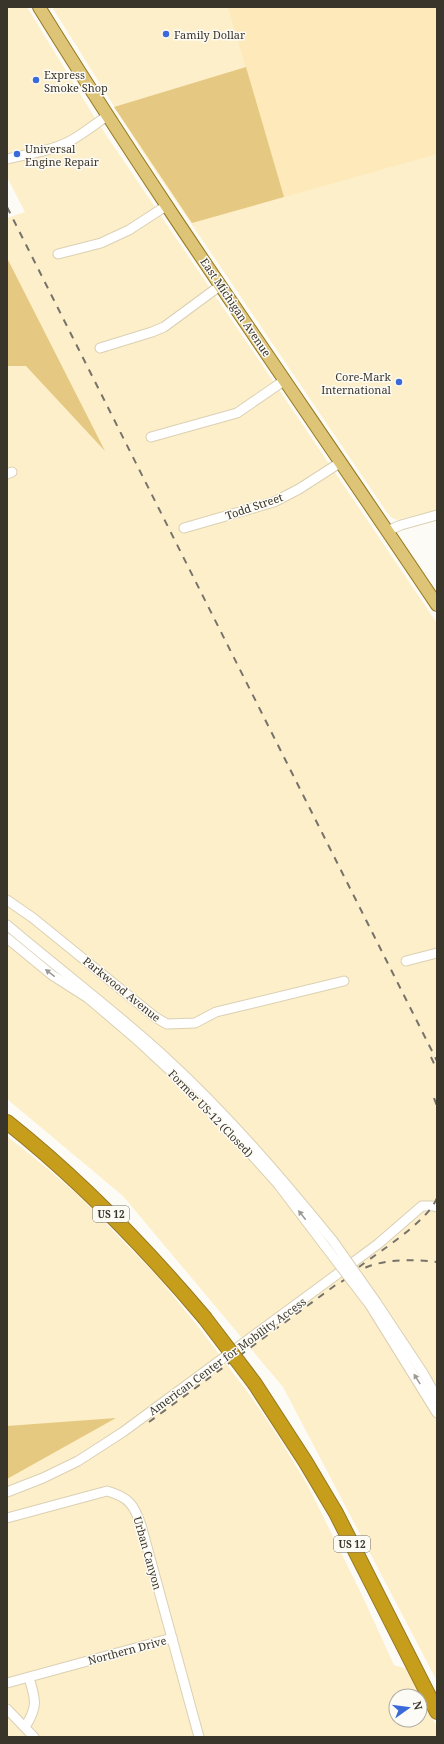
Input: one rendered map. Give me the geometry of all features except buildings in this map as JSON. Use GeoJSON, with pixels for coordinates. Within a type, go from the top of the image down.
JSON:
{"type":"FeatureCollection","features":[{"type":"Feature","properties":{"kind":"highway","name":"US 12"},"geometry":{"type":"LineString","coordinates":[[7,1122],[71,1175],[118,1221],[169,1275],[204,1317],[255,1384],[305,1461],[336,1513],[437,1712]]}},
{"type":"Feature","properties":{"kind":"main road","name":"East Michigan Avenue"},"geometry":{"type":"LineString","coordinates":[[38,7],[166,206],[437,605]]}},
{"type":"Feature","properties":{"kind":"street"},"geometry":{"type":"LineString","coordinates":[[7,159],[50,149],[62,144],[71,140],[107,116]]}},
{"type":"Feature","properties":{"kind":"street"},"geometry":{"type":"LineString","coordinates":[[58,254],[101,243],[129,230],[166,206]]}},
{"type":"Feature","properties":{"kind":"street"},"geometry":{"type":"LineString","coordinates":[[100,348],[164,327],[220,285]]}},
{"type":"Feature","properties":{"kind":"street"},"geometry":{"type":"LineString","coordinates":[[151,437],[237,413],[285,380]]}},
{"type":"Feature","properties":{"kind":"street","name":"Todd Street"},"geometry":{"type":"LineString","coordinates":[[184,528],[274,502],[299,489],[341,462]]}},
{"type":"Feature","properties":{"kind":"street"},"geometry":{"type":"LineString","coordinates":[[387,531],[401,525],[437,515]]}},
{"type":"Feature","properties":{"kind":"street","name":"Parkwood Avenue"},"geometry":{"type":"LineString","coordinates":[[7,900],[33,918],[155,1017],[167,1024],[195,1023],[216,1012],[344,981]]}},
{"type":"Feature","properties":{"kind":"street"},"geometry":{"type":"LineString","coordinates":[[7,926],[118,1015],[166,1058],[232,1123],[282,1178],[423,1373],[437,1398]]}},
{"type":"Feature","properties":{"kind":"street","name":"Former US-12 (Closed)"},"geometry":{"type":"LineString","coordinates":[[7,938],[52,975],[83,994],[135,1038],[190,1089],[228,1128],[329,1243]]}},
{"type":"Feature","properties":{"kind":"street"},"geometry":{"type":"LineString","coordinates":[[406,961],[437,953]]}},
{"type":"Feature","properties":{"kind":"street","name":"American Center for Mobility Access"},"geometry":{"type":"LineString","coordinates":[[7,1492],[43,1478],[78,1461],[123,1432],[378,1244],[422,1206],[437,1207]]}},
{"type":"Feature","properties":{"kind":"street"},"geometry":{"type":"LineString","coordinates":[[373,1304],[437,1412]]}},
{"type":"Feature","properties":{"kind":"street","name":"Urban Canyon"},"geometry":{"type":"LineString","coordinates":[[7,1518],[108,1491],[127,1499],[135,1508],[141,1525],[172,1638]]}},
{"type":"Feature","properties":{"kind":"street","name":"Northern Drive"},"geometry":{"type":"LineString","coordinates":[[7,1683],[172,1638],[199,1737]]}},
{"type":"Feature","properties":{"kind":"street"},"geometry":{"type":"LineString","coordinates":[[24,1726],[32,1715],[36,1704],[29,1678]]}},
{"type":"Feature","properties":{"kind":"street"},"geometry":{"type":"LineString","coordinates":[[7,1708],[34,1737]]}},
{"type":"Feature","properties":{"kind":"shaded area"},"geometry":{"type":"Polygon","coordinates":[[[7,7],[27,7],[98,123],[437,623],[437,1681],[283,1387],[123,1196],[7,1099],[7,218],[25,212],[7,177],[7,7]]]}},
{"type":"Feature","properties":{"kind":"shaded area"},"geometry":{"type":"Polygon","coordinates":[[[52,7],[437,7],[437,510],[397,520],[392,518],[386,511],[144,154],[52,7]]]}},
{"type":"Feature","properties":{"kind":"shaded area"},"geometry":{"type":"Polygon","coordinates":[[[228,7],[437,7],[437,154],[284,197],[228,7]]]}},
{"type":"Feature","properties":{"kind":"shaded area"},"geometry":{"type":"Polygon","coordinates":[[[246,67],[284,197],[192,223],[114,107],[246,67]]]}},
{"type":"Feature","properties":{"kind":"shaded area"},"geometry":{"type":"Polygon","coordinates":[[[7,258],[105,451],[26,366],[7,366],[7,258]]]}},
{"type":"Feature","properties":{"kind":"shaded area"},"geometry":{"type":"Polygon","coordinates":[[[7,1136],[79,1196],[156,1275],[200,1329],[252,1398],[307,1484],[361,1593],[394,1665],[407,1669],[417,1688],[388,1688],[388,1728],[428,1728],[428,1710],[437,1727],[437,1737],[7,1737],[7,1136]]]}},
{"type":"Feature","properties":{"kind":"shaded area"},"geometry":{"type":"Polygon","coordinates":[[[116,1418],[7,1479],[7,1426],[116,1418]]]}},
{"type":"Feature","properties":{"kind":"railway"},"geometry":{"type":"LineString","coordinates":[[7,207],[437,1061]]}},
{"type":"Feature","properties":{"kind":"railway"},"geometry":{"type":"LineString","coordinates":[[431,1057],[437,1070]]}},
{"type":"Feature","properties":{"kind":"railway"},"geometry":{"type":"LineString","coordinates":[[434,1098],[437,1106]]}},
{"type":"Feature","properties":{"kind":"railway"},"geometry":{"type":"LineString","coordinates":[[359,1267],[402,1236],[424,1217],[437,1198]]}},
{"type":"Feature","properties":{"kind":"railway"},"geometry":{"type":"LineString","coordinates":[[149,1422],[337,1284],[359,1271],[383,1262],[410,1260],[437,1262]]}},
{"type":"Feature","properties":{"kind":"place","name":"Family Dollar"},"geometry":{"type":"Point","coordinates":[166,34]}},
{"type":"Feature","properties":{"kind":"place","name":"Express Smoke Shop"},"geometry":{"type":"Point","coordinates":[36,80]}},
{"type":"Feature","properties":{"kind":"place","name":"Universal Engine Repair"},"geometry":{"type":"Point","coordinates":[17,154]}},
{"type":"Feature","properties":{"kind":"place","name":"Core-Mark International"},"geometry":{"type":"Point","coordinates":[399,382]}}]}
